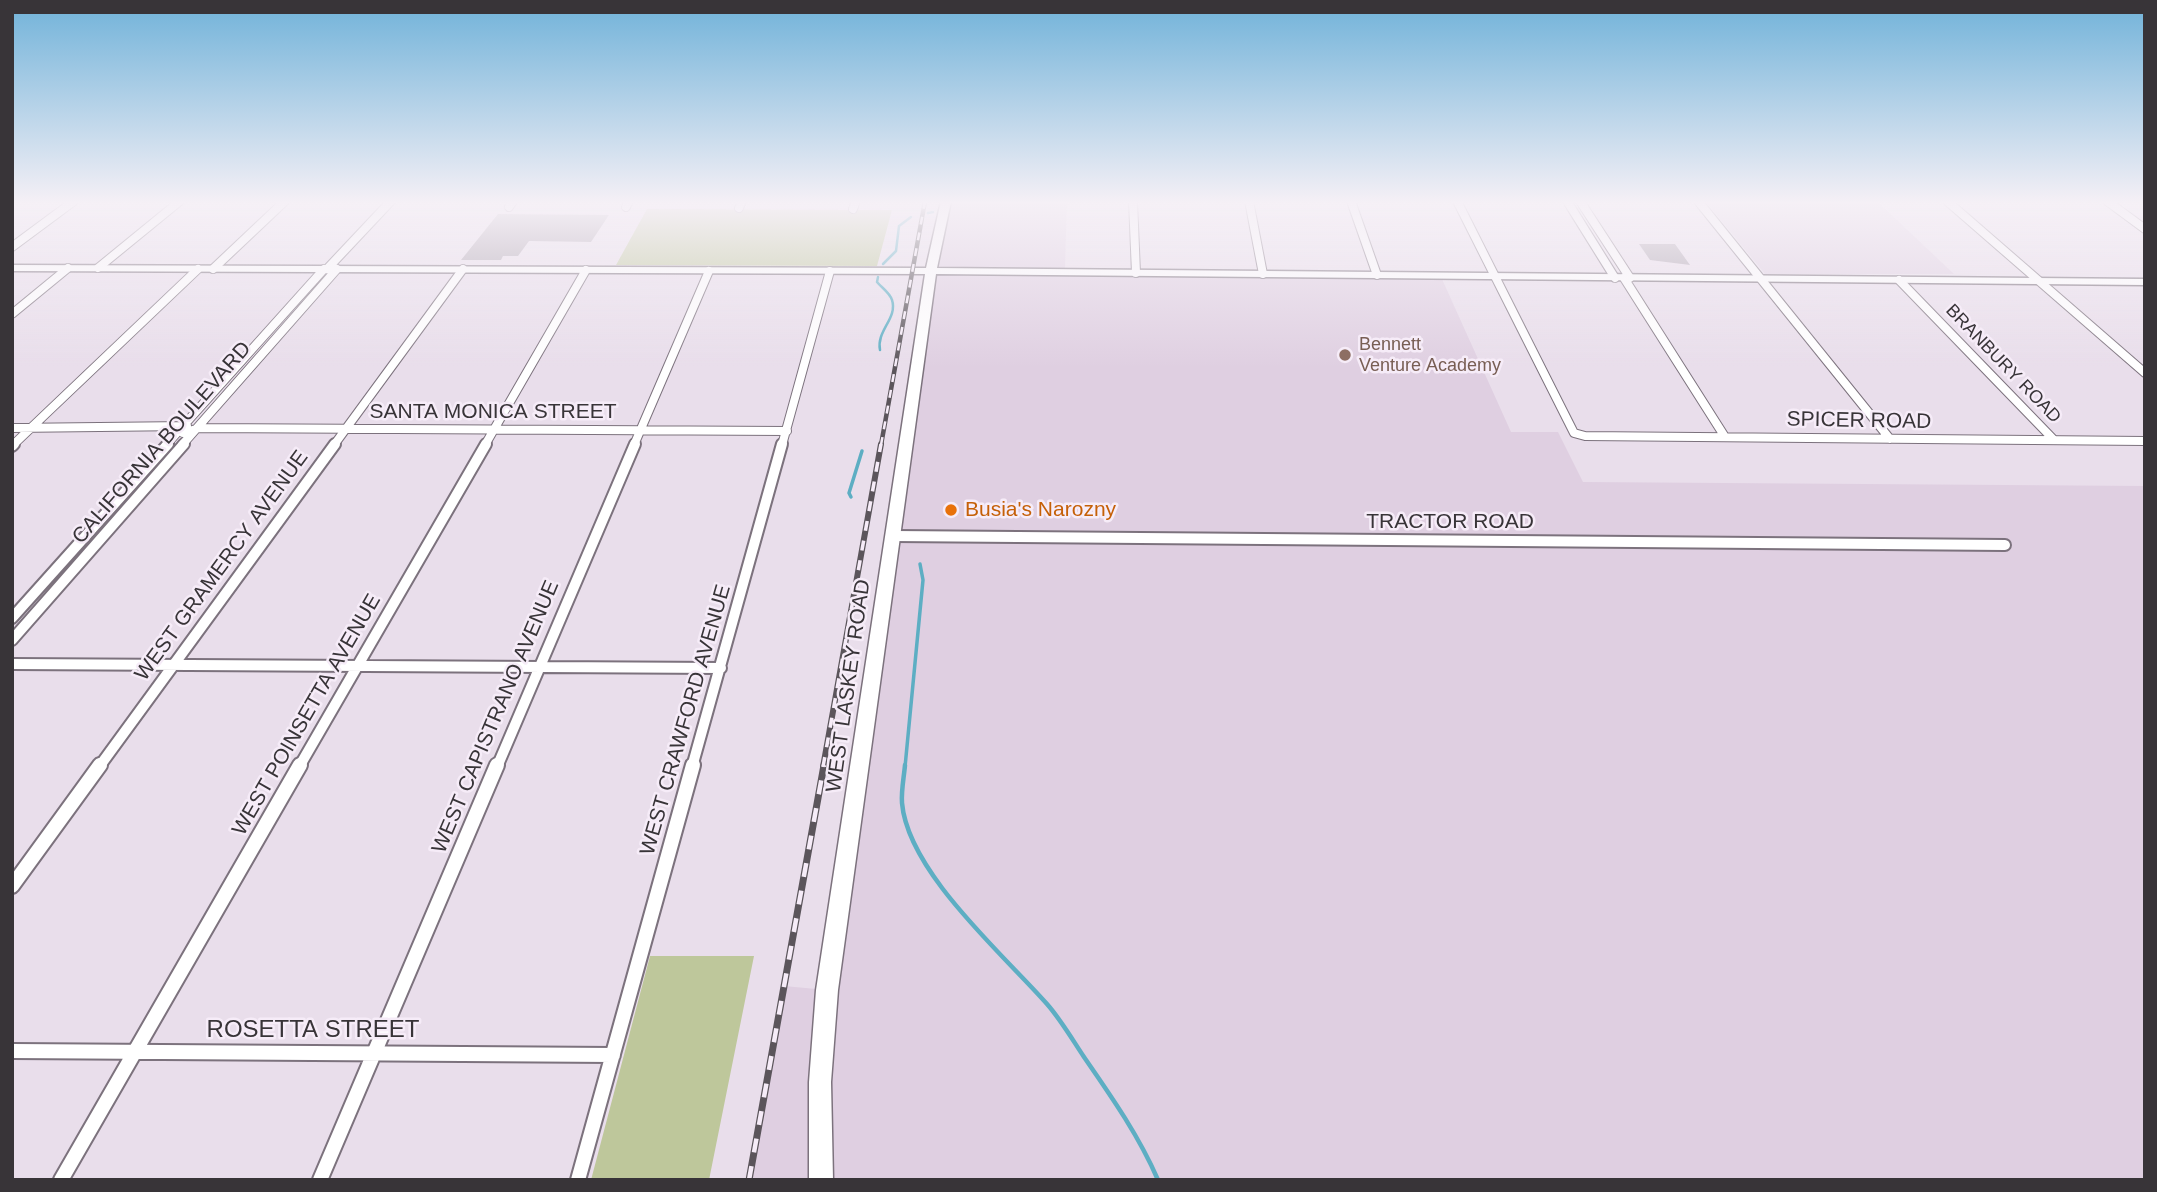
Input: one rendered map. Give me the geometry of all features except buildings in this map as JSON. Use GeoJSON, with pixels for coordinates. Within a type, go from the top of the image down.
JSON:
{"type":"FeatureCollection","features":[{"type":"Feature","properties":{"kind":"street"},"geometry":{"type":"LineString","coordinates":[[98,268],[112,257]]}},
{"type":"Feature","properties":{"kind":"street"},"geometry":{"type":"LineString","coordinates":[[213,269],[226,257]]}},
{"type":"Feature","properties":{"kind":"street","name":"CALIFORNIA BOULEVARD"},"geometry":{"type":"LineString","coordinates":[[12,618],[340,257]]}},
{"type":"Feature","properties":{"kind":"street","name":"WEST LASKEY ROAD"},"geometry":{"type":"LineString","coordinates":[[821,1180],[820,1082],[827,990],[934,257]]}},
{"type":"Feature","properties":{"kind":"street"},"geometry":{"type":"LineString","coordinates":[[1135,257],[1136,273]]}},
{"type":"Feature","properties":{"kind":"street"},"geometry":{"type":"LineString","coordinates":[[1260,257],[1263,274]]}},
{"type":"Feature","properties":{"kind":"street"},"geometry":{"type":"LineString","coordinates":[[1371,257],[1377,275]]}},
{"type":"Feature","properties":{"kind":"street"},"geometry":{"type":"LineString","coordinates":[[1484,257],[1494,276]]}},
{"type":"Feature","properties":{"kind":"street"},"geometry":{"type":"LineString","coordinates":[[1607,257],[1725,437]]}},
{"type":"Feature","properties":{"kind":"street"},"geometry":{"type":"LineString","coordinates":[[1611,257],[1623,278]]}},
{"type":"Feature","properties":{"kind":"street"},"geometry":{"type":"LineString","coordinates":[[1743,257],[1890,439]]}},
{"type":"Feature","properties":{"kind":"street"},"geometry":{"type":"LineString","coordinates":[[2011,257],[2145,373]]}},
{"type":"Feature","properties":{"kind":"street"},"geometry":{"type":"LineString","coordinates":[[12,268],[931,271],[2145,282]]}},
{"type":"Feature","properties":{"kind":"street"},"geometry":{"type":"LineString","coordinates":[[12,314],[68,268]]}},
{"type":"Feature","properties":{"kind":"street"},"geometry":{"type":"LineString","coordinates":[[12,446],[198,269]]}},
{"type":"Feature","properties":{"kind":"street","name":"CALIFORNIA BOULEVARD"},"geometry":{"type":"LineString","coordinates":[[12,640],[274,343],[329,269]]}},
{"type":"Feature","properties":{"kind":"street","name":"WEST GRAMERCY AVENUE"},"geometry":{"type":"LineString","coordinates":[[12,887],[463,269]]}},
{"type":"Feature","properties":{"kind":"street","name":"WEST POINSETTA AVENUE"},"geometry":{"type":"LineString","coordinates":[[61,1180],[586,270]]}},
{"type":"Feature","properties":{"kind":"street","name":"WEST CAPISTRANO AVENUE"},"geometry":{"type":"LineString","coordinates":[[320,1180],[709,271]]}},
{"type":"Feature","properties":{"kind":"street","name":"WEST CRAWFORD AVENUE"},"geometry":{"type":"LineString","coordinates":[[578,1180],[830,271]]}},
{"type":"Feature","properties":{"kind":"street","name":"SPICER ROAD"},"geometry":{"type":"LineString","coordinates":[[1494,276],[1574,433],[1584,436],[2145,441]]}},
{"type":"Feature","properties":{"kind":"street","name":"BRANBURY ROAD"},"geometry":{"type":"LineString","coordinates":[[1899,280],[2054,440]]}},
{"type":"Feature","properties":{"kind":"street"},"geometry":{"type":"LineString","coordinates":[[260,343],[274,343]]}},
{"type":"Feature","properties":{"kind":"street","name":"SANTA MONICA STREET"},"geometry":{"type":"LineString","coordinates":[[12,428],[183,428],[183,433],[199,428],[787,431]]}},
{"type":"Feature","properties":{"kind":"street"},"geometry":{"type":"LineString","coordinates":[[88,533],[106,533]]}},
{"type":"Feature","properties":{"kind":"street","name":"TRACTOR ROAD"},"geometry":{"type":"LineString","coordinates":[[894,536],[2005,545]]}},
{"type":"Feature","properties":{"kind":"street"},"geometry":{"type":"LineString","coordinates":[[12,664],[721,668]]}},
{"type":"Feature","properties":{"kind":"street","name":"ROSETTA STREET"},"geometry":{"type":"LineString","coordinates":[[12,1051],[613,1055]]}},
{"type":"Feature","properties":{"kind":"shaded area"},"geometry":{"type":"Polygon","coordinates":[[[938,257],[1065,257],[1065,269],[1203,271],[1204,278],[1442,279],[1511,432],[1558,432],[1583,482],[2145,486],[2145,1180],[750,1180],[784,986],[827,990],[938,257]]]}},
{"type":"Feature","properties":{"kind":"shaded area"},"geometry":{"type":"Polygon","coordinates":[[[1751,257],[1936,257],[1954,274],[1765,274],[1751,257]]]}},
{"type":"Feature","properties":{"kind":"green space"},"geometry":{"type":"Polygon","coordinates":[[[621,257],[880,257],[877,266],[616,265],[621,257]]]}},
{"type":"Feature","properties":{"kind":"green space"},"geometry":{"type":"Polygon","coordinates":[[[650,956],[754,956],[709,1180],[591,1180],[650,956]]]}},
{"type":"Feature","properties":{"kind":"waterway"},"geometry":{"type":"LineString","coordinates":[[883,264],[890,257]]}},
{"type":"Feature","properties":{"kind":"waterway"},"geometry":{"type":"LineString","coordinates":[[878,277],[877,282],[890,295],[893,307],[881,337],[880,350]]}},
{"type":"Feature","properties":{"kind":"waterway"},"geometry":{"type":"LineString","coordinates":[[851,497],[849,493],[862,451]]}},
{"type":"Feature","properties":{"kind":"waterway"},"geometry":{"type":"LineString","coordinates":[[905,767],[923,580],[920,564]]}},
{"type":"Feature","properties":{"kind":"waterway"},"geometry":{"type":"LineString","coordinates":[[905,765],[902,803],[908,829],[921,856],[960,911],[1057,1016],[1124,1117],[1158,1180]]}},
{"type":"Feature","properties":{"kind":"railway"},"geometry":{"type":"LineString","coordinates":[[881,445],[915,257]]}},
{"type":"Feature","properties":{"kind":"railway"},"geometry":{"type":"LineString","coordinates":[[823,767],[881,444]]}},
{"type":"Feature","properties":{"kind":"railway"},"geometry":{"type":"LineString","coordinates":[[749,1180],[824,765]]}},
{"type":"Feature","properties":{"kind":"place","name":"Bennett Venture Academy"},"geometry":{"type":"Point","coordinates":[1345,355]}},
{"type":"Feature","properties":{"kind":"place","name":"Busia's Narozny"},"geometry":{"type":"Point","coordinates":[951,510]}}]}
